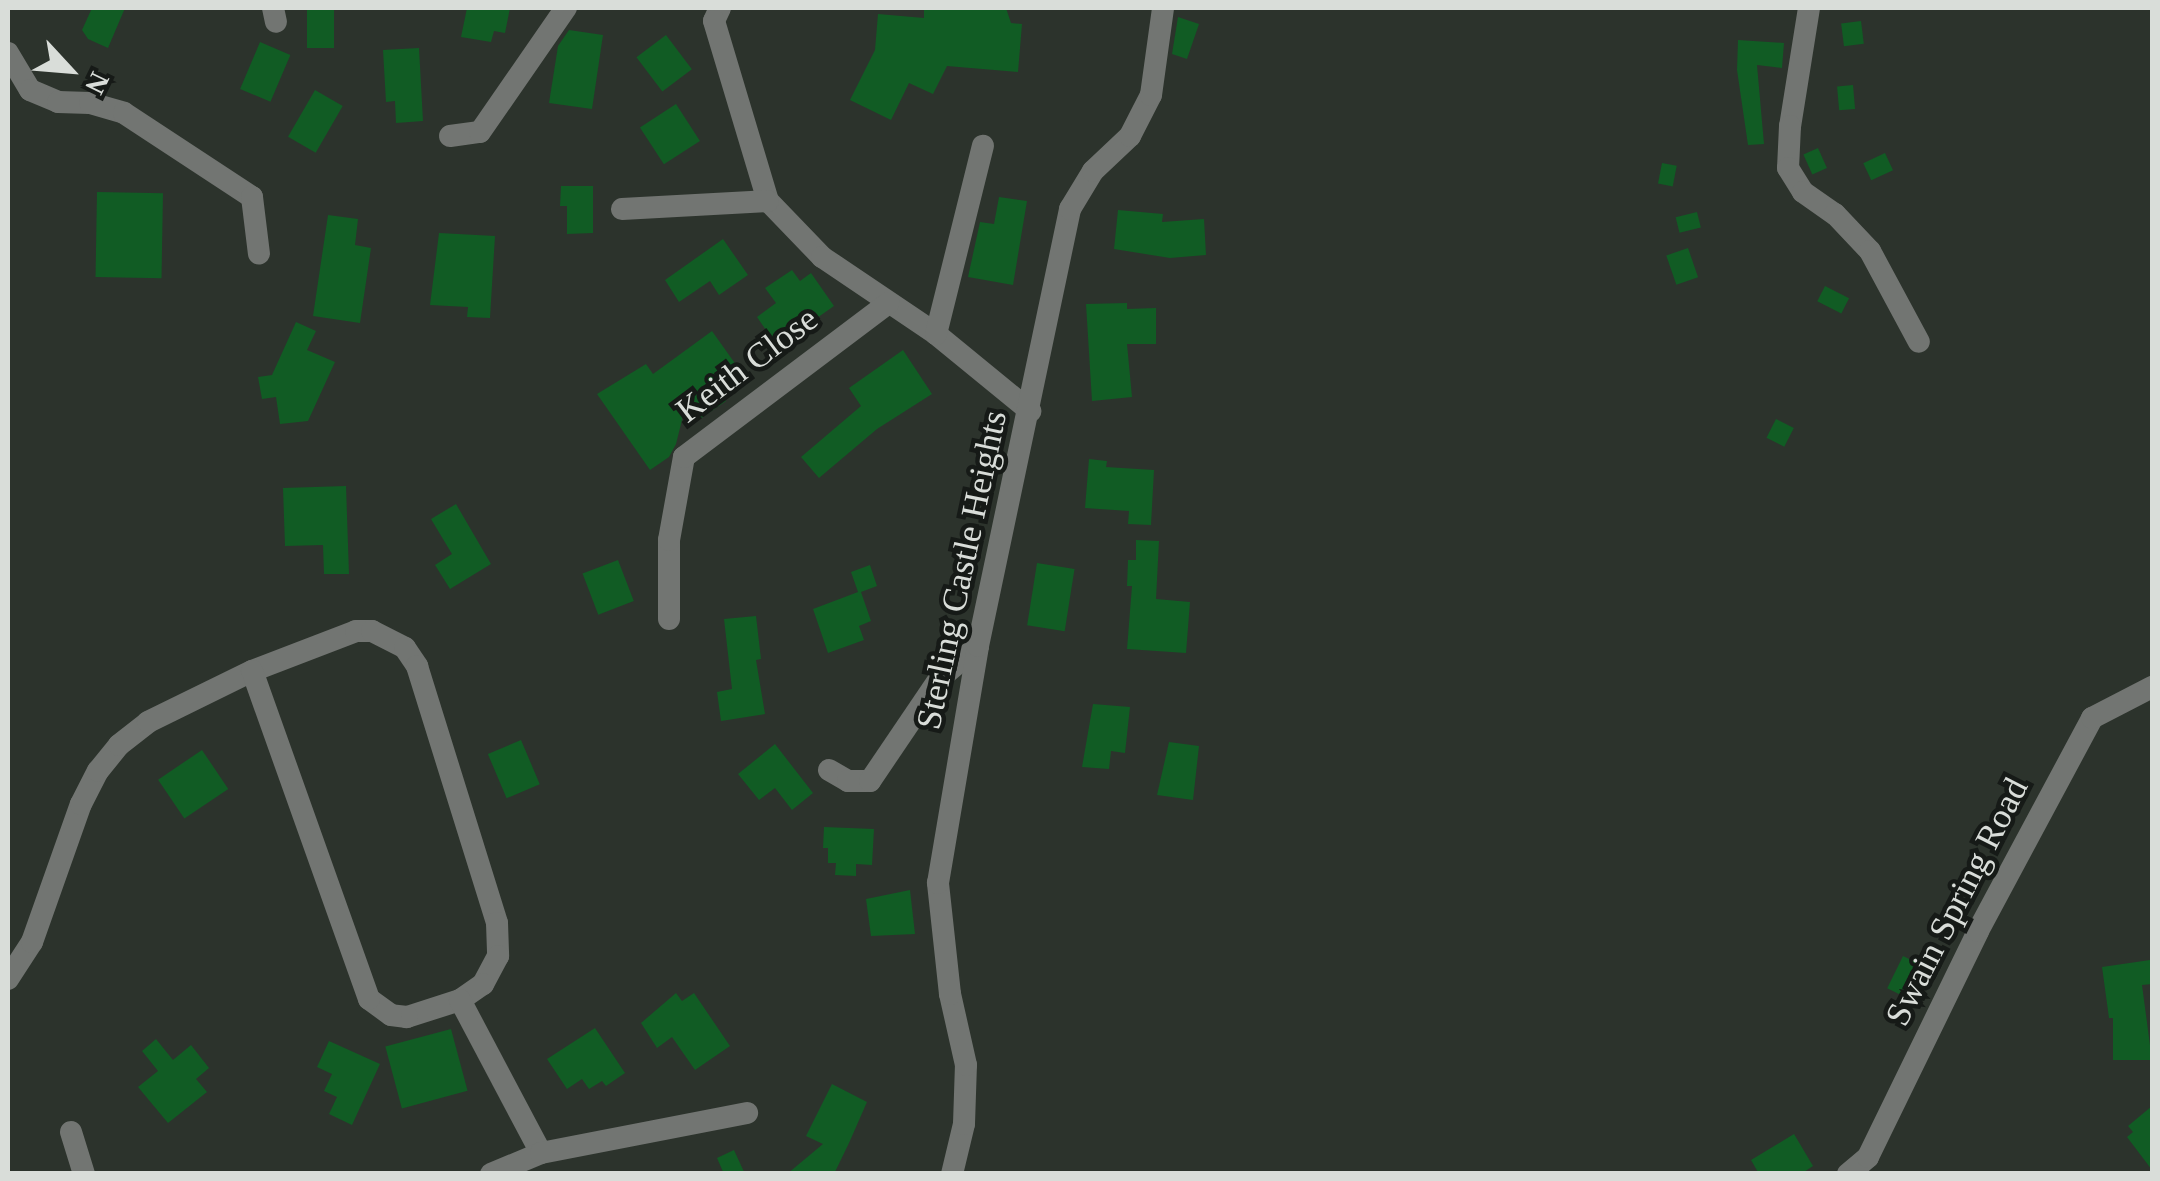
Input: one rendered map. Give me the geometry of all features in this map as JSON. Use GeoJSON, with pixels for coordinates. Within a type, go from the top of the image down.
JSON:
{"type":"FeatureCollection","features":[{"type":"Feature","properties":{"kind":"street"},"geometry":{"type":"LineString","coordinates":[[450,136],[480,132],[566,8]]}},
{"type":"Feature","properties":{"kind":"street","name":"Sterling Castle Heights"},"geometry":{"type":"LineString","coordinates":[[952,1174],[964,1124],[966,1066],[950,994],[938,883],[978,646],[1070,209],[1093,171],[1130,136],[1151,95],[1163,8]]}},
{"type":"Feature","properties":{"kind":"street"},"geometry":{"type":"LineString","coordinates":[[1809,8],[1790,126],[1788,168],[1803,192],[1835,214],[1870,251],[1919,342]]}},
{"type":"Feature","properties":{"kind":"street"},"geometry":{"type":"LineString","coordinates":[[711,12],[768,201],[822,256],[936,334],[1030,411]]}},
{"type":"Feature","properties":{"kind":"street"},"geometry":{"type":"LineString","coordinates":[[8,52],[30,90],[58,102],[90,102],[124,112],[252,197],[259,254]]}},
{"type":"Feature","properties":{"kind":"street"},"geometry":{"type":"LineString","coordinates":[[936,334],[983,146]]}},
{"type":"Feature","properties":{"kind":"street"},"geometry":{"type":"LineString","coordinates":[[622,209],[768,201]]}},
{"type":"Feature","properties":{"kind":"street","name":"Keith Close"},"geometry":{"type":"LineString","coordinates":[[668,619],[668,540],[684,457],[888,303]]}},
{"type":"Feature","properties":{"kind":"street"},"geometry":{"type":"LineString","coordinates":[[8,980],[32,942],[81,804],[98,771],[119,746],[148,722],[252,671],[356,631],[388,636],[405,648],[417,666],[500,940],[498,956],[482,984],[460,1000],[407,1017],[391,1015],[368,999],[252,671]]}},
{"type":"Feature","properties":{"kind":"street"},"geometry":{"type":"LineString","coordinates":[[829,770],[848,782],[870,781],[940,679],[978,646]]}},
{"type":"Feature","properties":{"kind":"street","name":"Swain Spring Road"},"geometry":{"type":"LineString","coordinates":[[1848,1174],[1868,1156],[1978,931],[2092,718],[2152,687]]}},
{"type":"Feature","properties":{"kind":"street"},"geometry":{"type":"LineString","coordinates":[[460,1000],[541,1153]]}},
{"type":"Feature","properties":{"kind":"street"},"geometry":{"type":"LineString","coordinates":[[492,1174],[541,1153],[746,1112]]}},
{"type":"Feature","properties":{"kind":"street"},"geometry":{"type":"LineString","coordinates":[[71,1132],[84,1174]]}},
{"type":"Feature","properties":{"kind":"building"},"geometry":{"type":"Polygon","coordinates":[[[92,8],[125,8],[108,48],[88,39],[82,30],[92,8]]]}},
{"type":"Feature","properties":{"kind":"building"},"geometry":{"type":"Polygon","coordinates":[[[307,8],[334,8],[334,48],[307,48],[307,8]]]}},
{"type":"Feature","properties":{"kind":"building"},"geometry":{"type":"Polygon","coordinates":[[[467,8],[510,8],[505,33],[494,31],[491,42],[461,37],[467,8]]]}},
{"type":"Feature","properties":{"kind":"building"},"geometry":{"type":"Polygon","coordinates":[[[924,8],[1006,8],[1011,23],[1022,24],[1018,72],[947,66],[933,94],[909,83],[891,120],[850,100],[875,50],[878,14],[924,18],[924,8]]]}},
{"type":"Feature","properties":{"kind":"building"},"geometry":{"type":"Polygon","coordinates":[[[1178,17],[1199,24],[1187,59],[1172,54],[1178,17]]]}},
{"type":"Feature","properties":{"kind":"building"},"geometry":{"type":"Polygon","coordinates":[[[1861,21],[1864,44],[1844,46],[1841,23],[1861,21]]]}},
{"type":"Feature","properties":{"kind":"building"},"geometry":{"type":"Polygon","coordinates":[[[569,30],[603,35],[592,109],[549,103],[558,46],[569,30]]]}},
{"type":"Feature","properties":{"kind":"building"},"geometry":{"type":"Polygon","coordinates":[[[666,35],[692,69],[662,92],[636,57],[666,35]]]}},
{"type":"Feature","properties":{"kind":"building"},"geometry":{"type":"Polygon","coordinates":[[[1738,40],[1784,43],[1782,68],[1757,65],[1764,144],[1748,145],[1737,70],[1738,40]]]}},
{"type":"Feature","properties":{"kind":"building"},"geometry":{"type":"Polygon","coordinates":[[[260,42],[290,55],[270,102],[240,89],[260,42]]]}},
{"type":"Feature","properties":{"kind":"building"},"geometry":{"type":"Polygon","coordinates":[[[419,48],[423,121],[396,123],[395,101],[386,102],[383,50],[419,48]]]}},
{"type":"Feature","properties":{"kind":"building"},"geometry":{"type":"Polygon","coordinates":[[[1853,85],[1855,109],[1839,110],[1837,86],[1853,85]]]}},
{"type":"Feature","properties":{"kind":"building"},"geometry":{"type":"Polygon","coordinates":[[[315,90],[343,106],[316,153],[288,137],[315,90]]]}},
{"type":"Feature","properties":{"kind":"building"},"geometry":{"type":"Polygon","coordinates":[[[676,104],[700,141],[664,164],[640,127],[676,104]]]}},
{"type":"Feature","properties":{"kind":"building"},"geometry":{"type":"Polygon","coordinates":[[[1818,148],[1827,168],[1812,175],[1803,155],[1818,148]]]}},
{"type":"Feature","properties":{"kind":"building"},"geometry":{"type":"Polygon","coordinates":[[[1885,153],[1893,170],[1871,180],[1863,163],[1885,153]]]}},
{"type":"Feature","properties":{"kind":"building"},"geometry":{"type":"Polygon","coordinates":[[[1662,163],[1677,166],[1673,186],[1658,184],[1662,163]]]}},
{"type":"Feature","properties":{"kind":"building"},"geometry":{"type":"Polygon","coordinates":[[[561,186],[593,186],[593,233],[567,234],[567,206],[560,206],[561,186]]]}},
{"type":"Feature","properties":{"kind":"building"},"geometry":{"type":"Polygon","coordinates":[[[97,192],[163,193],[162,278],[96,277],[97,192]]]}},
{"type":"Feature","properties":{"kind":"building"},"geometry":{"type":"Polygon","coordinates":[[[999,197],[1027,201],[1013,285],[968,277],[980,222],[994,224],[999,197]]]}},
{"type":"Feature","properties":{"kind":"building"},"geometry":{"type":"Polygon","coordinates":[[[1118,210],[1163,214],[1162,222],[1204,219],[1206,255],[1170,258],[1114,249],[1118,210]]]}},
{"type":"Feature","properties":{"kind":"building"},"geometry":{"type":"Polygon","coordinates":[[[1697,212],[1701,228],[1680,233],[1676,217],[1697,212]]]}},
{"type":"Feature","properties":{"kind":"building"},"geometry":{"type":"Polygon","coordinates":[[[328,215],[358,219],[355,245],[371,248],[360,323],[313,316],[328,215]]]}},
{"type":"Feature","properties":{"kind":"building"},"geometry":{"type":"Polygon","coordinates":[[[439,233],[495,236],[490,318],[467,317],[468,307],[430,305],[439,233]]]}},
{"type":"Feature","properties":{"kind":"building"},"geometry":{"type":"Polygon","coordinates":[[[723,239],[748,275],[719,295],[710,281],[679,302],[665,280],[723,239]]]}},
{"type":"Feature","properties":{"kind":"building"},"geometry":{"type":"Polygon","coordinates":[[[1688,248],[1698,277],[1676,285],[1666,255],[1688,248]]]}},
{"type":"Feature","properties":{"kind":"building"},"geometry":{"type":"Polygon","coordinates":[[[792,270],[800,281],[811,273],[834,306],[777,346],[757,317],[776,303],[765,288],[792,270]]]}},
{"type":"Feature","properties":{"kind":"building"},"geometry":{"type":"Polygon","coordinates":[[[1825,286],[1849,298],[1841,313],[1817,301],[1825,286]]]}},
{"type":"Feature","properties":{"kind":"building"},"geometry":{"type":"Polygon","coordinates":[[[1127,303],[1127,309],[1156,308],[1156,344],[1127,344],[1132,397],[1092,401],[1086,304],[1127,303]]]}},
{"type":"Feature","properties":{"kind":"building"},"geometry":{"type":"Polygon","coordinates":[[[296,322],[316,331],[307,350],[335,362],[308,421],[280,424],[276,397],[262,399],[258,377],[272,375],[296,322]]]}},
{"type":"Feature","properties":{"kind":"building"},"geometry":{"type":"Polygon","coordinates":[[[712,331],[739,369],[715,386],[726,401],[700,419],[687,400],[676,444],[669,457],[650,470],[597,394],[646,364],[653,374],[712,331]]]}},
{"type":"Feature","properties":{"kind":"building"},"geometry":{"type":"Polygon","coordinates":[[[903,350],[932,394],[877,429],[819,478],[801,457],[861,406],[849,388],[903,350]]]}},
{"type":"Feature","properties":{"kind":"building"},"geometry":{"type":"Polygon","coordinates":[[[1776,419],[1794,428],[1784,447],[1766,438],[1776,419]]]}},
{"type":"Feature","properties":{"kind":"building"},"geometry":{"type":"Polygon","coordinates":[[[1089,459],[1107,461],[1106,467],[1154,470],[1151,525],[1128,524],[1129,511],[1085,508],[1089,459]]]}},
{"type":"Feature","properties":{"kind":"building"},"geometry":{"type":"Polygon","coordinates":[[[346,486],[349,574],[324,574],[323,545],[285,546],[283,488],[346,486]]]}},
{"type":"Feature","properties":{"kind":"building"},"geometry":{"type":"Polygon","coordinates":[[[456,504],[491,564],[450,589],[435,565],[452,554],[431,519],[456,504]]]}},
{"type":"Feature","properties":{"kind":"building"},"geometry":{"type":"Polygon","coordinates":[[[1136,540],[1159,541],[1156,599],[1190,602],[1186,653],[1127,649],[1132,586],[1127,586],[1128,560],[1136,560],[1136,540]]]}},
{"type":"Feature","properties":{"kind":"building"},"geometry":{"type":"Polygon","coordinates":[[[618,560],[634,601],[598,615],[583,574],[618,560]]]}},
{"type":"Feature","properties":{"kind":"building"},"geometry":{"type":"Polygon","coordinates":[[[1037,563],[1075,569],[1065,631],[1027,625],[1037,563]]]}},
{"type":"Feature","properties":{"kind":"building"},"geometry":{"type":"Polygon","coordinates":[[[870,565],[877,586],[861,592],[871,621],[859,626],[864,640],[828,653],[813,609],[858,592],[851,572],[870,565]]]}},
{"type":"Feature","properties":{"kind":"building"},"geometry":{"type":"Polygon","coordinates":[[[756,616],[761,659],[756,660],[765,714],[721,721],[717,692],[732,689],[724,619],[756,616]]]}},
{"type":"Feature","properties":{"kind":"building"},"geometry":{"type":"Polygon","coordinates":[[[1093,704],[1130,707],[1125,753],[1111,751],[1109,769],[1082,767],[1093,704]]]}},
{"type":"Feature","properties":{"kind":"building"},"geometry":{"type":"Polygon","coordinates":[[[521,740],[540,784],[507,798],[488,754],[521,740]]]}},
{"type":"Feature","properties":{"kind":"building"},"geometry":{"type":"Polygon","coordinates":[[[1169,742],[1199,746],[1193,800],[1157,795],[1169,742]]]}},
{"type":"Feature","properties":{"kind":"building"},"geometry":{"type":"Polygon","coordinates":[[[775,744],[813,793],[792,810],[775,788],[759,800],[738,774],[775,744]]]}},
{"type":"Feature","properties":{"kind":"building"},"geometry":{"type":"Polygon","coordinates":[[[202,750],[228,789],[184,819],[158,780],[202,750]]]}},
{"type":"Feature","properties":{"kind":"building"},"geometry":{"type":"Polygon","coordinates":[[[824,827],[874,829],[872,865],[856,864],[856,876],[835,875],[836,863],[828,863],[828,848],[823,848],[824,827]]]}},
{"type":"Feature","properties":{"kind":"building"},"geometry":{"type":"Polygon","coordinates":[[[910,890],[915,934],[871,936],[866,899],[910,890]]]}},
{"type":"Feature","properties":{"kind":"building"},"geometry":{"type":"Polygon","coordinates":[[[1903,956],[1925,967],[1910,999],[1887,988],[1903,956]]]}},
{"type":"Feature","properties":{"kind":"building"},"geometry":{"type":"Polygon","coordinates":[[[2150,960],[2152,984],[2142,985],[2152,1060],[2113,1060],[2113,1018],[2109,1018],[2102,967],[2150,960]]]}},
{"type":"Feature","properties":{"kind":"building"},"geometry":{"type":"Polygon","coordinates":[[[676,993],[682,1001],[694,993],[730,1046],[695,1070],[672,1037],[657,1048],[641,1023],[676,993]]]}},
{"type":"Feature","properties":{"kind":"building"},"geometry":{"type":"Polygon","coordinates":[[[595,1028],[625,1073],[606,1086],[602,1081],[589,1089],[582,1079],[567,1089],[547,1059],[595,1028]]]}},
{"type":"Feature","properties":{"kind":"building"},"geometry":{"type":"Polygon","coordinates":[[[451,1029],[468,1091],[402,1108],[385,1047],[451,1029]]]}},
{"type":"Feature","properties":{"kind":"building"},"geometry":{"type":"Polygon","coordinates":[[[156,1039],[173,1060],[191,1045],[209,1068],[196,1079],[207,1092],[168,1123],[138,1087],[158,1071],[142,1051],[156,1039]]]}},
{"type":"Feature","properties":{"kind":"building"},"geometry":{"type":"Polygon","coordinates":[[[329,1041],[380,1064],[352,1125],[329,1114],[337,1097],[324,1091],[332,1074],[317,1067],[329,1041]]]}},
{"type":"Feature","properties":{"kind":"building"},"geometry":{"type":"Polygon","coordinates":[[[832,1084],[867,1102],[834,1174],[787,1174],[823,1144],[806,1136],[832,1084]]]}},
{"type":"Feature","properties":{"kind":"building"},"geometry":{"type":"Polygon","coordinates":[[[2152,1106],[2152,1170],[2127,1137],[2133,1132],[2128,1126],[2152,1106]]]}},
{"type":"Feature","properties":{"kind":"building"},"geometry":{"type":"Polygon","coordinates":[[[1794,1134],[1813,1166],[1801,1174],[1759,1174],[1751,1160],[1794,1134]]]}},
{"type":"Feature","properties":{"kind":"building"},"geometry":{"type":"Polygon","coordinates":[[[734,1150],[745,1174],[724,1174],[717,1158],[734,1150]]]}}]}
